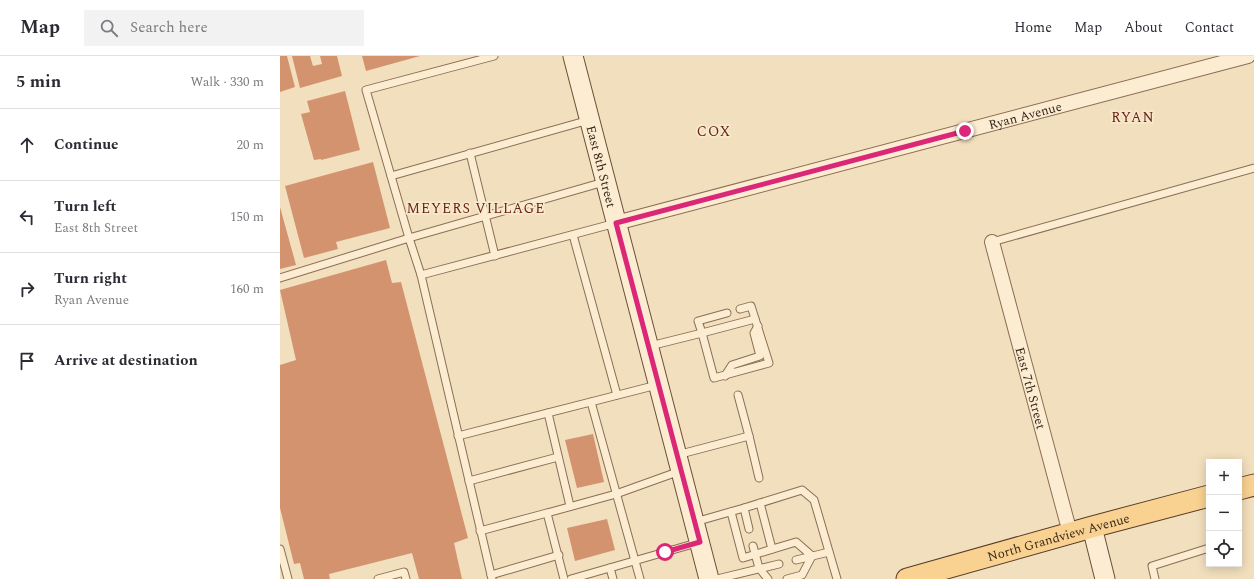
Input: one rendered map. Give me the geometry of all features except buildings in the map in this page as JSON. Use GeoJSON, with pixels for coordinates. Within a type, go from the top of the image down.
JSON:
{"type":"FeatureCollection","features":[{"type":"Feature","properties":{"kind":"main road","name":"East 8th Street"},"geometry":{"type":"LineString","coordinates":[[573,56],[709,579]]}},
{"type":"Feature","properties":{"kind":"main road"},"geometry":{"type":"LineString","coordinates":[[1242,488],[1254,485]]}},
{"type":"Feature","properties":{"kind":"main road","name":"North Grandview Avenue"},"geometry":{"type":"LineString","coordinates":[[907,579],[1206,497]]}},
{"type":"Feature","properties":{"kind":"main road"},"geometry":{"type":"LineString","coordinates":[[1092,527],[1105,579]]}},
{"type":"Feature","properties":{"kind":"street","name":"Ryan Avenue"},"geometry":{"type":"LineString","coordinates":[[616,223],[1248,56]]}},
{"type":"Feature","properties":{"kind":"street"},"geometry":{"type":"LineString","coordinates":[[1251,56],[1254,67]]}},
{"type":"Feature","properties":{"kind":"street","name":"East 7th Street"},"geometry":{"type":"LineString","coordinates":[[992,242],[1070,533]]}},
{"type":"Feature","properties":{"kind":"lane"},"geometry":{"type":"LineString","coordinates":[[494,56],[366,90],[421,275],[491,577],[558,555]]}},
{"type":"Feature","properties":{"kind":"lane"},"geometry":{"type":"LineString","coordinates":[[391,176],[590,120]]}},
{"type":"Feature","properties":{"kind":"lane"},"geometry":{"type":"LineString","coordinates":[[470,153],[484,216],[496,256]]}},
{"type":"Feature","properties":{"kind":"lane"},"geometry":{"type":"LineString","coordinates":[[992,242],[1254,168]]}},
{"type":"Feature","properties":{"kind":"lane"},"geometry":{"type":"LineString","coordinates":[[280,278],[409,238],[606,182]]}},
{"type":"Feature","properties":{"kind":"lane"},"geometry":{"type":"LineString","coordinates":[[421,275],[616,223]]}},
{"type":"Feature","properties":{"kind":"lane"},"geometry":{"type":"LineString","coordinates":[[573,235],[617,395]]}},
{"type":"Feature","properties":{"kind":"lane"},"geometry":{"type":"LineString","coordinates":[[727,313],[698,321],[714,378],[769,363],[751,306],[740,309]]}},
{"type":"Feature","properties":{"kind":"lane"},"geometry":{"type":"LineString","coordinates":[[648,346],[756,322]]}},
{"type":"Feature","properties":{"kind":"lane"},"geometry":{"type":"LineString","coordinates":[[725,376],[732,365],[760,356],[754,333],[756,322]]}},
{"type":"Feature","properties":{"kind":"lane"},"geometry":{"type":"LineString","coordinates":[[458,436],[658,385]]}},
{"type":"Feature","properties":{"kind":"lane"},"geometry":{"type":"LineString","coordinates":[[738,395],[759,478]]}},
{"type":"Feature","properties":{"kind":"lane"},"geometry":{"type":"LineString","coordinates":[[591,402],[636,560],[640,579]]}},
{"type":"Feature","properties":{"kind":"lane"},"geometry":{"type":"LineString","coordinates":[[548,413],[570,506]]}},
{"type":"Feature","properties":{"kind":"lane"},"geometry":{"type":"LineString","coordinates":[[480,531],[616,494],[678,463],[749,436]]}},
{"type":"Feature","properties":{"kind":"lane"},"geometry":{"type":"LineString","coordinates":[[469,481],[558,457]]}},
{"type":"Feature","properties":{"kind":"lane"},"geometry":{"type":"LineString","coordinates":[[695,522],[802,490],[814,500],[837,579]]}},
{"type":"Feature","properties":{"kind":"lane"},"geometry":{"type":"LineString","coordinates":[[760,503],[772,549]]}},
{"type":"Feature","properties":{"kind":"lane"},"geometry":{"type":"LineString","coordinates":[[744,508],[749,529]]}},
{"type":"Feature","properties":{"kind":"lane"},"geometry":{"type":"LineString","coordinates":[[731,512],[743,558],[796,542],[812,556]]}},
{"type":"Feature","properties":{"kind":"lane"},"geometry":{"type":"LineString","coordinates":[[547,513],[564,579]]}},
{"type":"Feature","properties":{"kind":"lane"},"geometry":{"type":"LineString","coordinates":[[571,579],[593,576],[610,568],[700,542]]}},
{"type":"Feature","properties":{"kind":"lane"},"geometry":{"type":"LineString","coordinates":[[753,546],[759,568],[768,579]]}},
{"type":"Feature","properties":{"kind":"lane"},"geometry":{"type":"LineString","coordinates":[[280,549],[288,579]]}},
{"type":"Feature","properties":{"kind":"lane"},"geometry":{"type":"LineString","coordinates":[[1155,579],[1152,566],[1206,549]]}},
{"type":"Feature","properties":{"kind":"lane"},"geometry":{"type":"LineString","coordinates":[[796,560],[829,552]]}},
{"type":"Feature","properties":{"kind":"lane"},"geometry":{"type":"LineString","coordinates":[[787,579],[802,575],[812,556]]}},
{"type":"Feature","properties":{"kind":"lane"},"geometry":{"type":"LineString","coordinates":[[717,579],[779,564]]}},
{"type":"Feature","properties":{"kind":"lane"},"geometry":{"type":"LineString","coordinates":[[610,568],[613,579]]}},
{"type":"Feature","properties":{"kind":"lane"},"geometry":{"type":"LineString","coordinates":[[378,579],[404,572],[406,579]]}},
{"type":"Feature","properties":{"kind":"district","name":"RYAN"},"geometry":{"type":"Point","coordinates":[1133,117]}},
{"type":"Feature","properties":{"kind":"district","name":"COX"},"geometry":{"type":"Point","coordinates":[714,131]}},
{"type":"Feature","properties":{"kind":"district","name":"MEYERS VILLAGE"},"geometry":{"type":"Point","coordinates":[476,208]}},
{"type":"Feature","properties":{"kind":"route"},"geometry":{"type":"LineString","coordinates":[[665,552],[700,542],[616,223],[965,131]]}}]}
